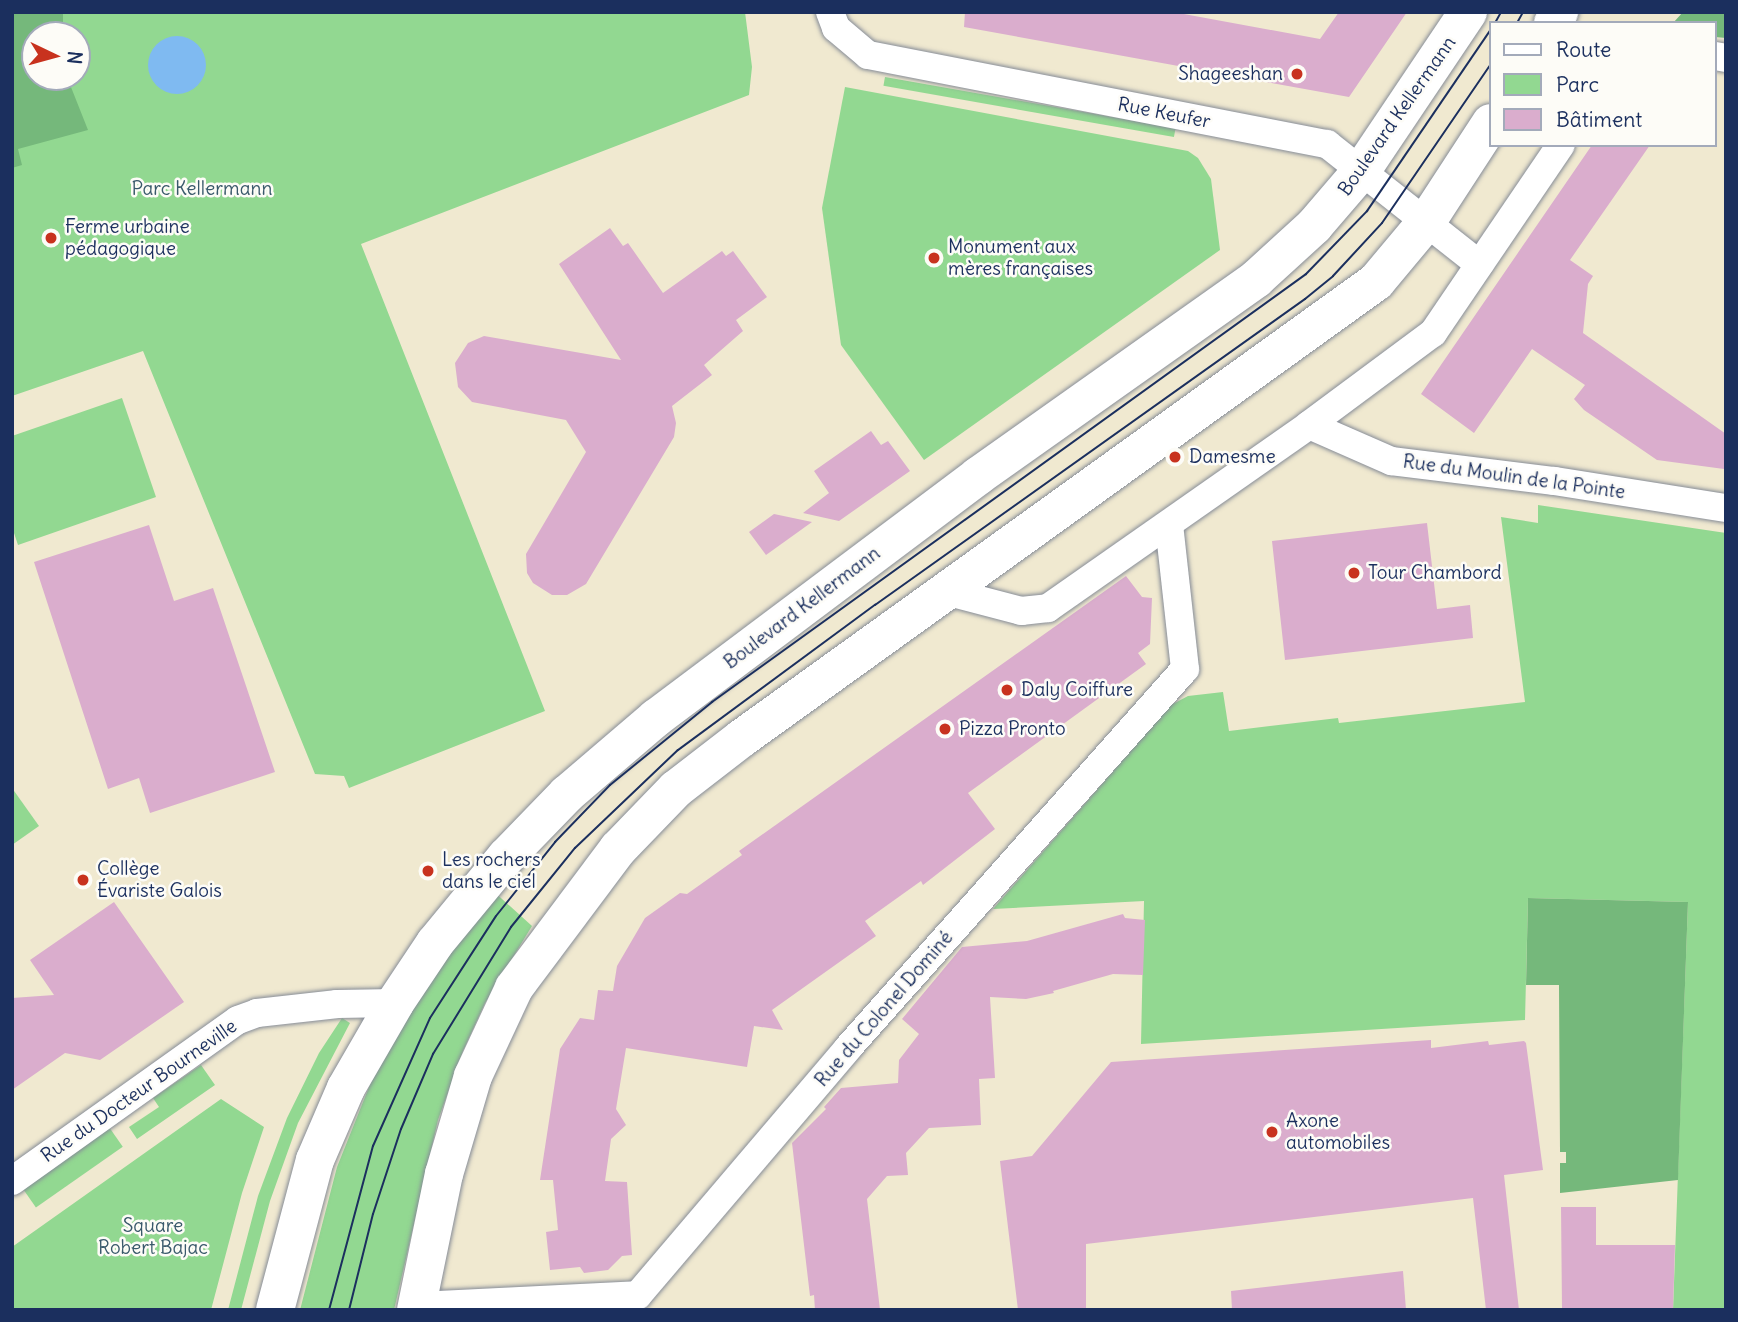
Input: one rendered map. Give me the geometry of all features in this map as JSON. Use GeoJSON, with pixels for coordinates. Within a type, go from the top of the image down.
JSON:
{"type":"FeatureCollection","features":[{"type":"Feature","properties":{"kind":"main road","name":"Boulevard Kellermann"},"geometry":{"type":"LineString","coordinates":[[275,1310],[315,1160],[346,1088],[395,1003],[468,898],[567,794],[609,757],[978,476],[1256,279],[1314,226],[1362,170],[1468,12]]}},
{"type":"Feature","properties":{"kind":"main road"},"geometry":{"type":"LineString","coordinates":[[416,1308],[444,1174],[473,1076],[514,988],[618,849],[676,789],[945,591],[1345,306],[1390,268],[1427,221],[1490,125]]}},
{"type":"Feature","properties":{"kind":"street","name":"Rue Keufer"},"geometry":{"type":"LineString","coordinates":[[830,12],[836,28],[868,55],[1327,144],[1479,264]]}},
{"type":"Feature","properties":{"kind":"street"},"geometry":{"type":"LineString","coordinates":[[945,591],[1021,611],[1048,608],[1309,425],[1433,333],[1560,147]]}},
{"type":"Feature","properties":{"kind":"street","name":"Rue du Moulin de la Pointe"},"geometry":{"type":"LineString","coordinates":[[1309,425],[1391,461],[1555,481],[1726,508]]}},
{"type":"Feature","properties":{"kind":"street","name":"Rue du Colonel Dominé"},"geometry":{"type":"LineString","coordinates":[[416,1308],[638,1295],[848,1048],[1185,669],[1169,525]]}},
{"type":"Feature","properties":{"kind":"street","name":"Rue du Docteur Bourneville"},"geometry":{"type":"LineString","coordinates":[[12,1181],[238,1020],[257,1013],[372,1001],[395,1003]]}},
{"type":"Feature","properties":{"kind":"green space","name":"Parc Kellermann"},"geometry":{"type":"Polygon","coordinates":[[[12,12],[745,12],[752,67],[749,95],[361,244],[545,711],[349,788],[344,776],[315,774],[143,351],[12,396],[12,12]]]}},
{"type":"Feature","properties":{"kind":"green space"},"geometry":{"type":"Polygon","coordinates":[[[12,12],[63,12],[63,21],[21,21],[21,91],[73,91],[88,130],[18,149],[22,165],[12,168],[12,12]]]}},
{"type":"Feature","properties":{"kind":"green space"},"geometry":{"type":"Polygon","coordinates":[[[1683,12],[1726,12],[1726,38],[1717,37],[1717,21],[1675,21],[1683,12]]]}},
{"type":"Feature","properties":{"kind":"green space"},"geometry":{"type":"Polygon","coordinates":[[[885,77],[1176,128],[1174,137],[883,86],[885,77]]]}},
{"type":"Feature","properties":{"kind":"green space"},"geometry":{"type":"Polygon","coordinates":[[[845,87],[1188,151],[1198,158],[1211,179],[1220,250],[924,460],[841,345],[822,208],[845,87]]]}},
{"type":"Feature","properties":{"kind":"green space"},"geometry":{"type":"Polygon","coordinates":[[[122,398],[156,497],[18,545],[12,527],[12,436],[122,398]]]}},
{"type":"Feature","properties":{"kind":"green space"},"geometry":{"type":"Polygon","coordinates":[[[1538,505],[1726,533],[1726,1310],[1673,1310],[1688,902],[1528,898],[1525,1020],[1141,1044],[1144,901],[993,909],[1171,705],[1188,696],[1223,692],[1229,731],[1338,718],[1339,723],[1525,702],[1501,517],[1538,523],[1538,505]]]}},
{"type":"Feature","properties":{"kind":"green space"},"geometry":{"type":"Polygon","coordinates":[[[12,788],[39,826],[12,845],[12,788]]]}},
{"type":"Feature","properties":{"kind":"green space"},"geometry":{"type":"Polygon","coordinates":[[[491,889],[532,926],[485,1003],[463,1051],[438,1120],[394,1310],[300,1310],[337,1167],[375,1072],[393,1034],[491,889]]]}},
{"type":"Feature","properties":{"kind":"green space"},"geometry":{"type":"Polygon","coordinates":[[[1528,898],[1688,902],[1678,1180],[1560,1193],[1560,1163],[1566,1163],[1566,1152],[1560,1152],[1559,985],[1526,985],[1528,898]]]}},
{"type":"Feature","properties":{"kind":"green space"},"geometry":{"type":"Polygon","coordinates":[[[342,1018],[350,1023],[298,1123],[270,1201],[241,1310],[228,1310],[258,1196],[287,1118],[319,1053],[342,1018]]]}},
{"type":"Feature","properties":{"kind":"green space"},"geometry":{"type":"Polygon","coordinates":[[[201,1065],[215,1085],[137,1139],[129,1127],[159,1107],[153,1098],[201,1065]]]}},
{"type":"Feature","properties":{"kind":"green space","name":"Square Robert Bajac"},"geometry":{"type":"Polygon","coordinates":[[[221,1099],[264,1127],[242,1193],[211,1310],[12,1310],[12,1247],[221,1099]]]}},
{"type":"Feature","properties":{"kind":"green space"},"geometry":{"type":"Polygon","coordinates":[[[109,1127],[123,1147],[36,1207],[22,1188],[109,1127]]]}},
{"type":"Feature","properties":{"kind":"water"},"geometry":{"type":"Polygon","coordinates":[[[171,36],[183,36],[198,44],[206,59],[206,71],[198,86],[183,94],[171,94],[156,86],[148,71],[148,59],[156,44],[171,36]]]}},
{"type":"Feature","properties":{"kind":"building"},"geometry":{"type":"Polygon","coordinates":[[[965,12],[1173,12],[1320,39],[1339,12],[1407,12],[1349,97],[964,27],[965,12]]]}},
{"type":"Feature","properties":{"kind":"building"},"geometry":{"type":"Polygon","coordinates":[[[1591,147],[1649,147],[1570,260],[1593,276],[1588,284],[1583,333],[1726,434],[1724,469],[1657,460],[1584,410],[1574,399],[1585,385],[1532,349],[1474,433],[1421,394],[1591,147]]]}},
{"type":"Feature","properties":{"kind":"building"},"geometry":{"type":"Polygon","coordinates":[[[610,228],[623,246],[628,243],[663,293],[722,251],[726,256],[733,251],[767,297],[736,320],[743,331],[704,365],[712,375],[672,406],[676,423],[674,437],[586,584],[567,595],[552,595],[533,583],[527,573],[526,554],[586,452],[566,420],[472,402],[458,387],[455,363],[468,343],[484,336],[621,360],[559,264],[610,228]]]}},
{"type":"Feature","properties":{"kind":"building"},"geometry":{"type":"Polygon","coordinates":[[[871,431],[881,445],[888,441],[910,471],[839,521],[803,513],[829,493],[814,471],[871,431]]]}},
{"type":"Feature","properties":{"kind":"building"},"geometry":{"type":"Polygon","coordinates":[[[774,514],[812,522],[766,555],[749,532],[774,514]]]}},
{"type":"Feature","properties":{"kind":"building","name":"Tour Chambord"},"geometry":{"type":"Polygon","coordinates":[[[1427,523],[1437,609],[1470,605],[1473,638],[1285,660],[1272,541],[1427,523]]]}},
{"type":"Feature","properties":{"kind":"building"},"geometry":{"type":"Polygon","coordinates":[[[149,525],[174,601],[213,588],[275,772],[150,813],[139,778],[108,789],[34,562],[149,525]]]}},
{"type":"Feature","properties":{"kind":"building"},"geometry":{"type":"Polygon","coordinates":[[[1126,576],[1142,597],[1152,598],[1150,644],[1138,653],[1146,664],[968,793],[995,829],[923,885],[921,881],[865,921],[876,936],[772,1010],[783,1030],[754,1026],[747,1067],[626,1048],[616,1109],[626,1125],[611,1139],[605,1181],[627,1182],[632,1255],[622,1256],[608,1270],[584,1273],[580,1267],[550,1270],[546,1232],[558,1230],[553,1180],[540,1180],[560,1049],[580,1018],[594,1020],[598,990],[613,991],[617,966],[645,918],[680,893],[687,894],[742,855],[739,851],[1126,576]]]}},
{"type":"Feature","properties":{"kind":"building"},"geometry":{"type":"Polygon","coordinates":[[[114,902],[184,1002],[100,1060],[65,1053],[12,1090],[12,998],[54,995],[30,960],[114,902]]]}},
{"type":"Feature","properties":{"kind":"building"},"geometry":{"type":"Polygon","coordinates":[[[1123,914],[1125,918],[1145,920],[1143,975],[1113,974],[1026,999],[990,997],[995,1078],[979,1079],[981,1125],[929,1128],[906,1153],[908,1175],[887,1176],[867,1199],[880,1310],[815,1310],[814,1295],[810,1296],[792,1143],[826,1109],[824,1107],[841,1088],[898,1083],[899,1060],[919,1034],[902,1019],[962,947],[1027,941],[1123,914]]]}},
{"type":"Feature","properties":{"kind":"building","name":"Axone automobiles"},"geometry":{"type":"Polygon","coordinates":[[[1431,1040],[1431,1048],[1488,1041],[1489,1045],[1524,1041],[1526,1043],[1543,1170],[1504,1175],[1519,1310],[1486,1310],[1473,1198],[1086,1244],[1086,1310],[1018,1310],[1000,1161],[1032,1156],[1111,1062],[1431,1040]]]}},
{"type":"Feature","properties":{"kind":"building"},"geometry":{"type":"Polygon","coordinates":[[[1561,1207],[1596,1207],[1596,1245],[1675,1245],[1673,1310],[1562,1310],[1561,1207]]]}},
{"type":"Feature","properties":{"kind":"building"},"geometry":{"type":"Polygon","coordinates":[[[1403,1271],[1406,1310],[1232,1310],[1231,1291],[1403,1271]]]}},
{"type":"Feature","properties":{"kind":"tram line"},"geometry":{"type":"LineString","coordinates":[[1496,21],[1501,12]]}},
{"type":"Feature","properties":{"kind":"tram line"},"geometry":{"type":"LineString","coordinates":[[1518,21],[1523,12]]}},
{"type":"Feature","properties":{"kind":"tram line"},"geometry":{"type":"LineString","coordinates":[[329,1310],[373,1146],[430,1018],[496,916],[555,842],[610,785],[712,702],[1306,274],[1367,211],[1490,30]]}},
{"type":"Feature","properties":{"kind":"tram line"},"geometry":{"type":"LineString","coordinates":[[349,1310],[373,1214],[401,1129],[433,1054],[511,927],[575,848],[678,750],[875,605],[1305,299],[1333,276],[1382,223],[1490,65]]}},
{"type":"Feature","properties":{"kind":"place","name":"Shageeshan"},"geometry":{"type":"Point","coordinates":[1297,74]}},
{"type":"Feature","properties":{"kind":"place","name":"Ferme urbaine pédagogique"},"geometry":{"type":"Point","coordinates":[51,238]}},
{"type":"Feature","properties":{"kind":"place","name":"Monument aux mères françaises"},"geometry":{"type":"Point","coordinates":[934,258]}},
{"type":"Feature","properties":{"kind":"place","name":"Damesme"},"geometry":{"type":"Point","coordinates":[1175,457]}},
{"type":"Feature","properties":{"kind":"place","name":"Tour Chambord"},"geometry":{"type":"Point","coordinates":[1354,573]}},
{"type":"Feature","properties":{"kind":"place","name":"Daly Coiffure"},"geometry":{"type":"Point","coordinates":[1007,690]}},
{"type":"Feature","properties":{"kind":"place","name":"Pizza Pronto"},"geometry":{"type":"Point","coordinates":[945,729]}},
{"type":"Feature","properties":{"kind":"place","name":"Les rochers dans le ciel"},"geometry":{"type":"Point","coordinates":[428,871]}},
{"type":"Feature","properties":{"kind":"place","name":"Collège Évariste Galois"},"geometry":{"type":"Point","coordinates":[83,880]}},
{"type":"Feature","properties":{"kind":"place","name":"Axone automobiles"},"geometry":{"type":"Point","coordinates":[1272,1132]}}]}
